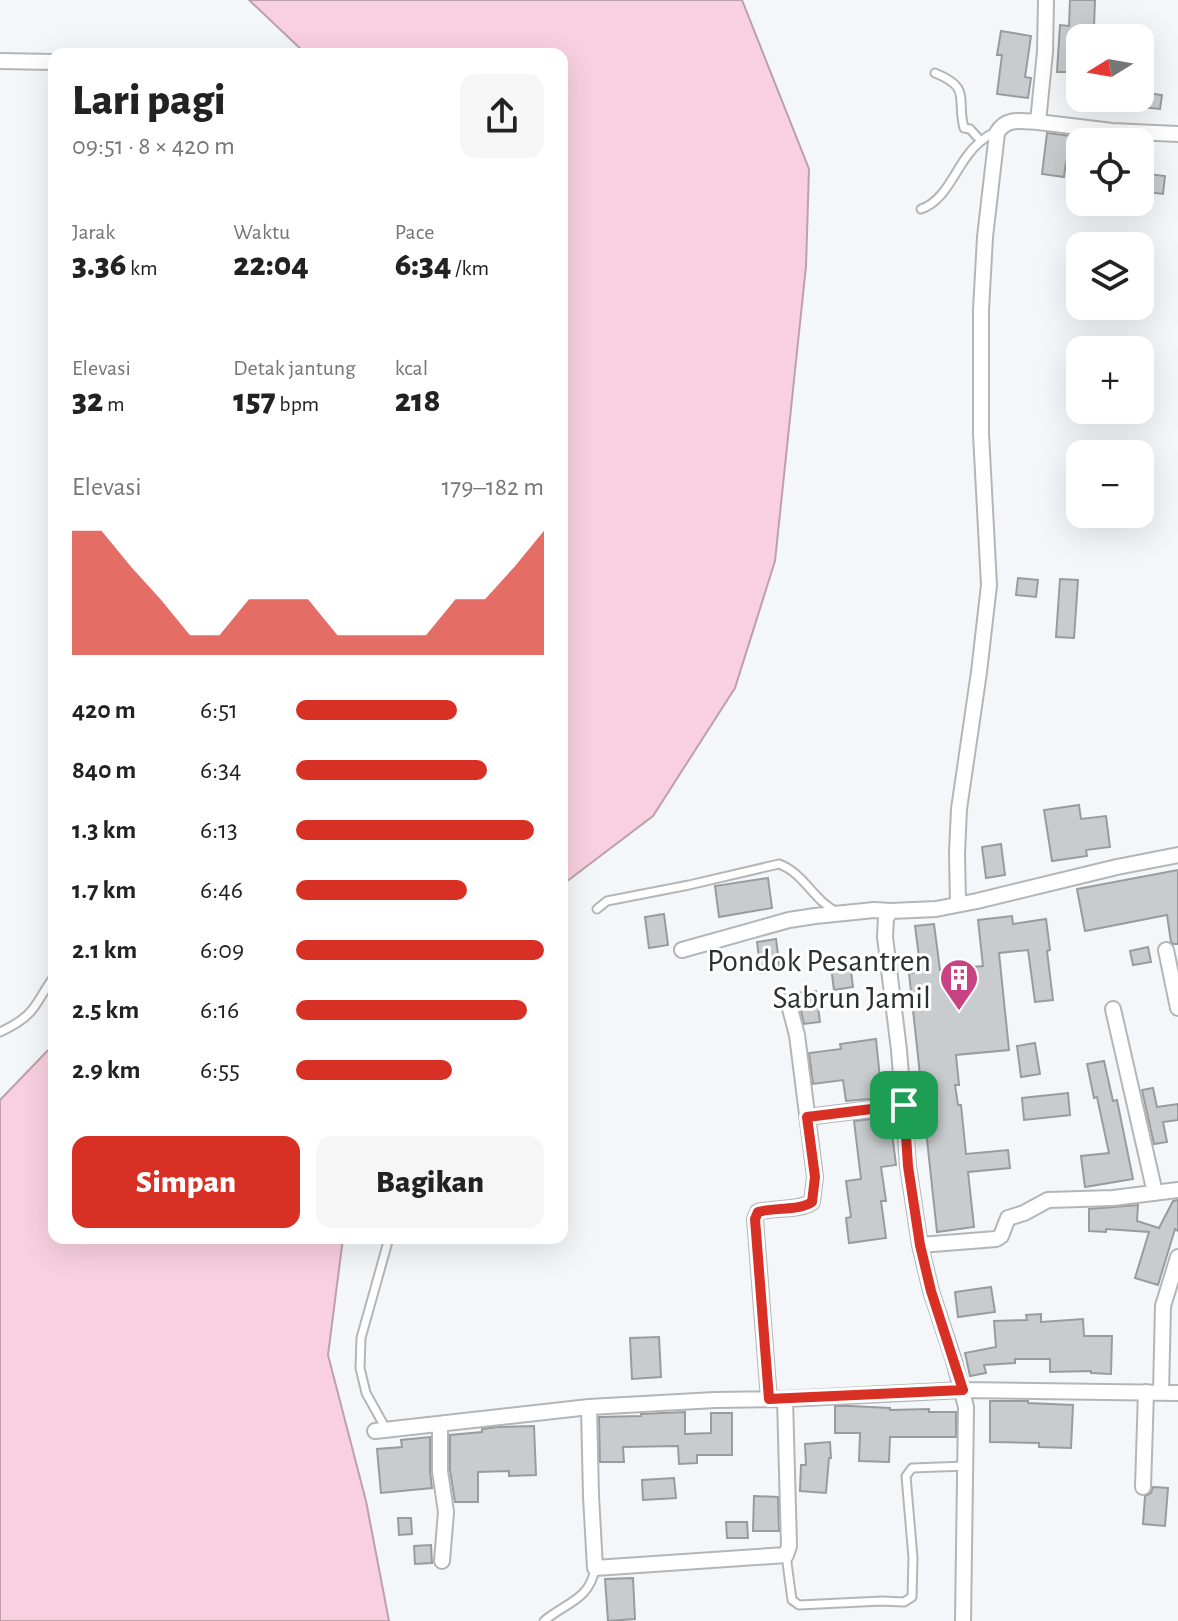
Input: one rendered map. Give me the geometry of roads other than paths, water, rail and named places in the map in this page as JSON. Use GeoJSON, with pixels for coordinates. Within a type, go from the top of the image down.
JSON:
{"type":"FeatureCollection","features":[{"type":"Feature","properties":{"kind":"street"},"geometry":{"type":"LineString","coordinates":[[1038,122],[1045,52],[1046,0]]}},
{"type":"Feature","properties":{"kind":"street"},"geometry":{"type":"LineString","coordinates":[[0,61],[48,62]]}},
{"type":"Feature","properties":{"kind":"street"},"geometry":{"type":"LineString","coordinates":[[958,904],[959,809],[989,585],[981,434],[981,310],[985,237],[997,133],[1008,121],[1178,134]]}},
{"type":"Feature","properties":{"kind":"street"},"geometry":{"type":"LineString","coordinates":[[682,950],[789,920],[874,910],[936,909],[1178,855]]}},
{"type":"Feature","properties":{"kind":"street"},"geometry":{"type":"LineString","coordinates":[[891,911],[886,918],[885,937],[908,1166],[928,1282],[963,1390],[967,1424],[963,1621]]}},
{"type":"Feature","properties":{"kind":"street"},"geometry":{"type":"LineString","coordinates":[[1166,950],[1178,1008]]}},
{"type":"Feature","properties":{"kind":"street"},"geometry":{"type":"LineString","coordinates":[[769,1399],[755,1219],[758,1212],[770,1208],[807,1206],[812,1202],[815,1177],[797,1035],[788,1001]]}},
{"type":"Feature","properties":{"kind":"street"},"geometry":{"type":"LineString","coordinates":[[1113,1009],[1155,1193]]}},
{"type":"Feature","properties":{"kind":"street"},"geometry":{"type":"LineString","coordinates":[[807,1117],[904,1105]]}},
{"type":"Feature","properties":{"kind":"street"},"geometry":{"type":"LineString","coordinates":[[920,1245],[996,1239],[1001,1236],[1008,1218],[1048,1200],[1113,1198],[1178,1190]]}},
{"type":"Feature","properties":{"kind":"street"},"geometry":{"type":"LineString","coordinates":[[1143,1487],[1153,1392],[1178,1257]]}},
{"type":"Feature","properties":{"kind":"street"},"geometry":{"type":"LineString","coordinates":[[380,1430],[589,1407],[963,1390],[1178,1393]]}},
{"type":"Feature","properties":{"kind":"street"},"geometry":{"type":"LineString","coordinates":[[589,1407],[595,1568],[786,1555],[789,1538],[785,1399]]}},
{"type":"Feature","properties":{"kind":"street"},"geometry":{"type":"LineString","coordinates":[[440,1424],[440,1471],[446,1512],[442,1561]]}},
{"type":"Feature","properties":{"kind":"lane"},"geometry":{"type":"LineString","coordinates":[[935,73],[951,80],[962,94],[964,128],[970,129],[981,141]]}},
{"type":"Feature","properties":{"kind":"lane"},"geometry":{"type":"LineString","coordinates":[[921,209],[931,206],[942,194],[972,147],[989,134],[997,133]]}},
{"type":"Feature","properties":{"kind":"lane"},"geometry":{"type":"LineString","coordinates":[[597,909],[607,901],[779,864],[802,878],[814,894],[831,910],[839,913]]}},
{"type":"Feature","properties":{"kind":"lane"},"geometry":{"type":"LineString","coordinates":[[0,1032],[32,1010],[48,986]]}},
{"type":"Feature","properties":{"kind":"lane"},"geometry":{"type":"LineString","coordinates":[[380,1430],[360,1368],[361,1338],[387,1244]]}},
{"type":"Feature","properties":{"kind":"lane"},"geometry":{"type":"LineString","coordinates":[[786,1555],[792,1600],[799,1605],[904,1602],[912,1597],[913,1558],[906,1476],[912,1468],[966,1466]]}},
{"type":"Feature","properties":{"kind":"lane"},"geometry":{"type":"LineString","coordinates":[[544,1621],[587,1591],[595,1568]]}},
{"type":"Feature","properties":{"kind":"place","name":"Pondok Pesantren Sabrun Jamil"},"geometry":{"type":"Point","coordinates":[959,1012]}}]}
